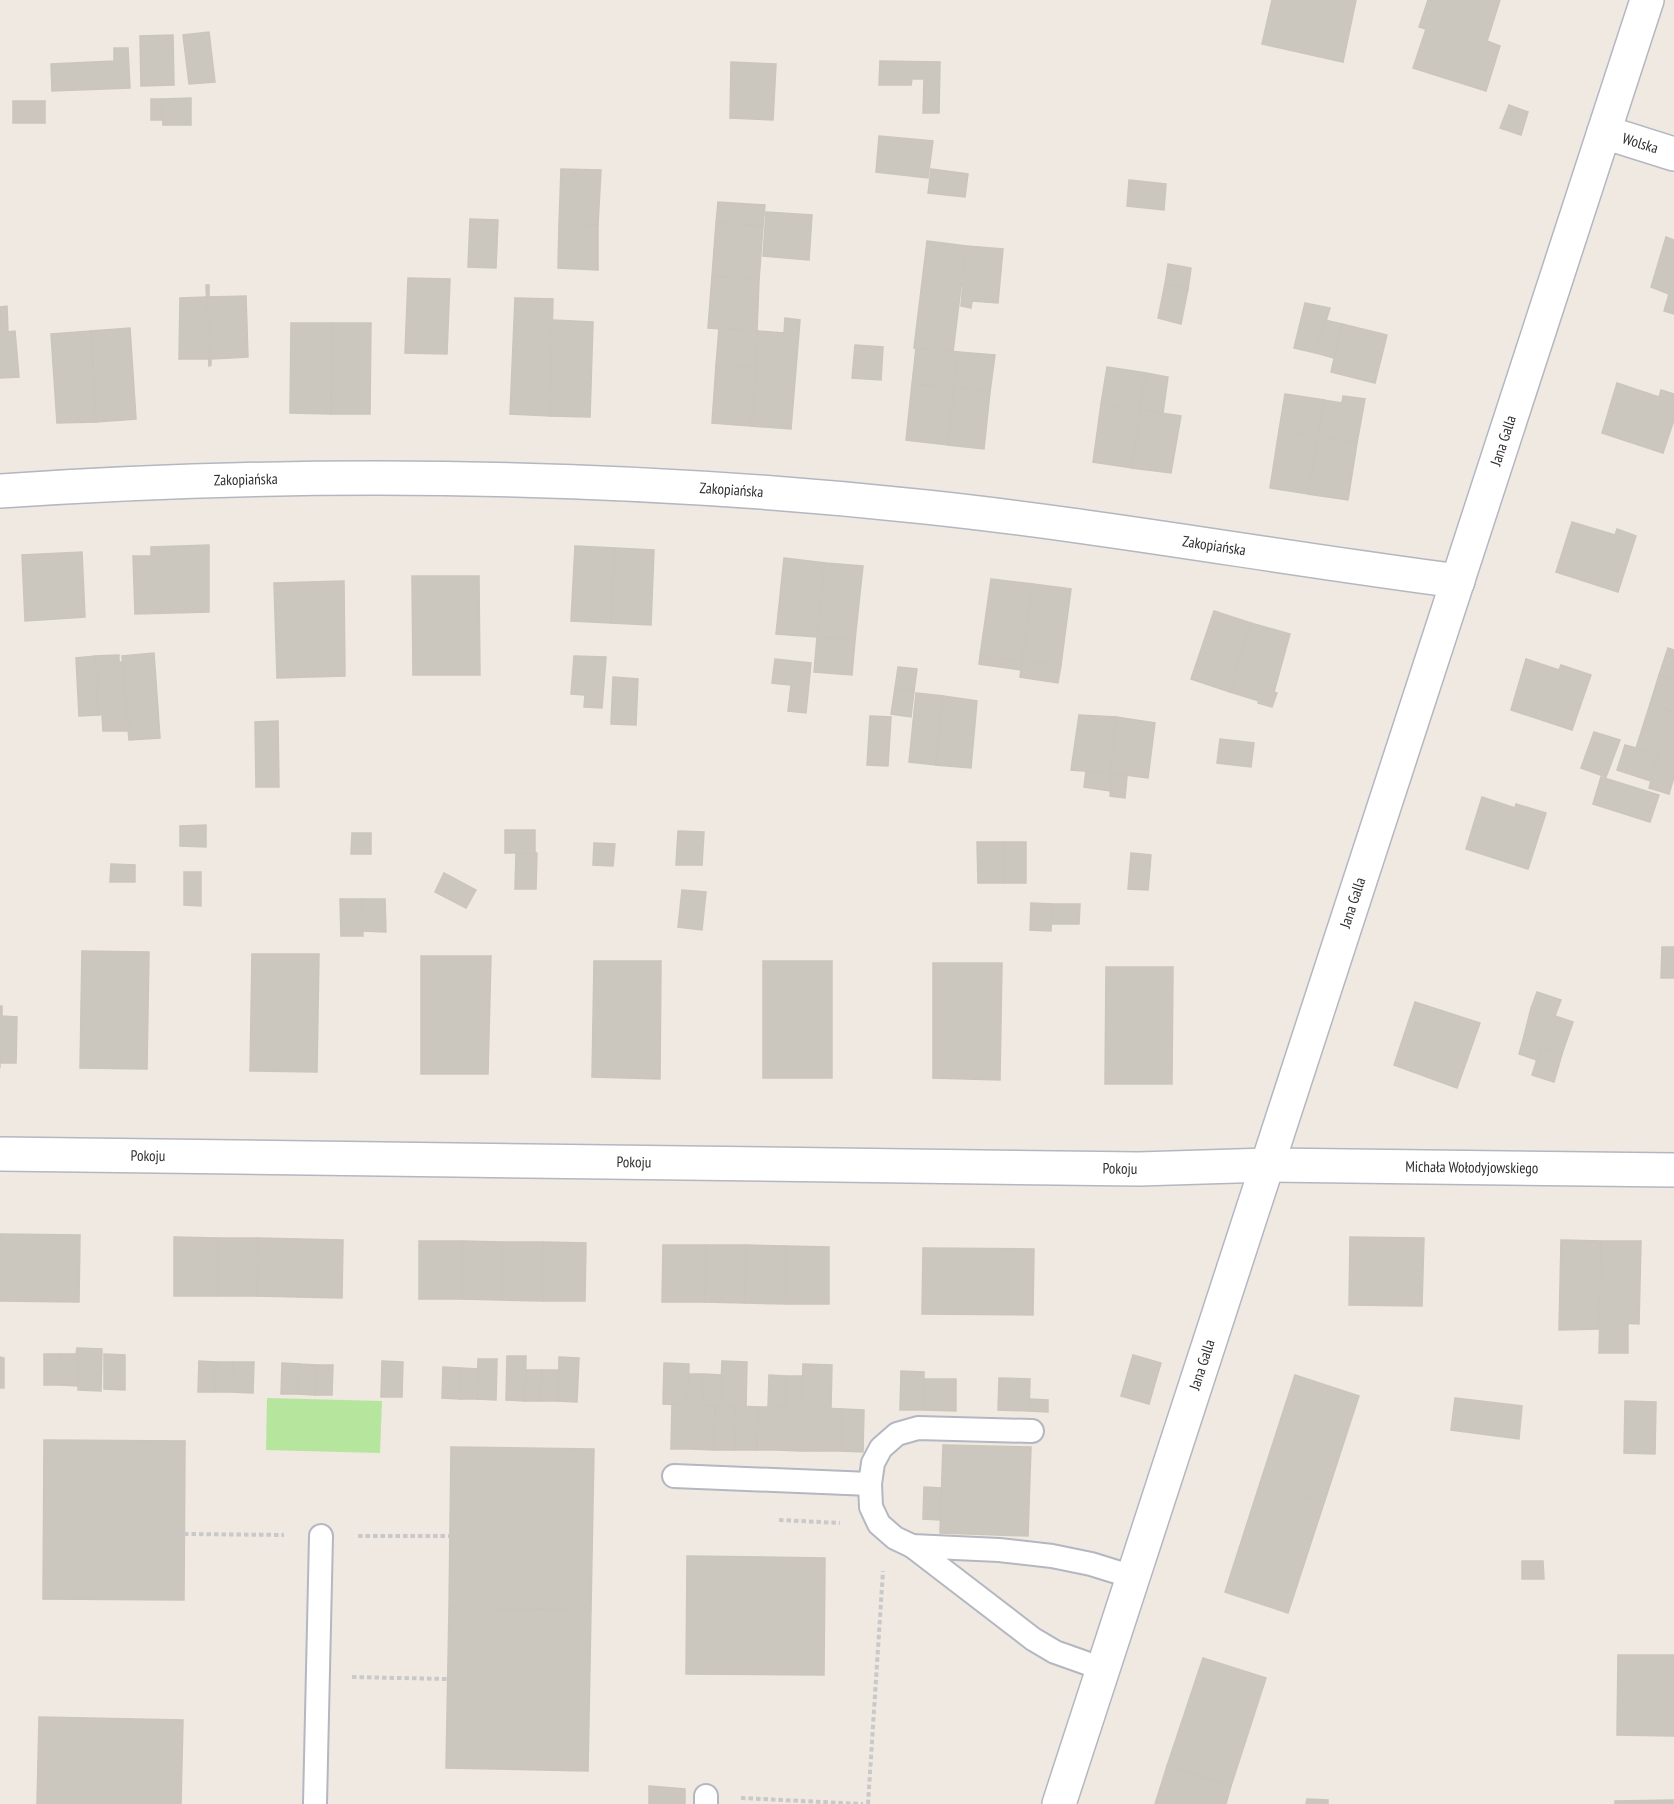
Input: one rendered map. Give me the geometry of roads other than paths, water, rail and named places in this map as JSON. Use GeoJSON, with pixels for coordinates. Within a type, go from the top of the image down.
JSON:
{"type":"FeatureCollection","features":[{"type":"Feature","properties":{"kind":"street","name":"Jana Galla"},"geometry":{"type":"LineString","coordinates":[[1059,1804],[1647,0]]}},
{"type":"Feature","properties":{"kind":"street","name":"Wolska"},"geometry":{"type":"LineString","coordinates":[[1604,132],[1674,154]]}},
{"type":"Feature","properties":{"kind":"street","name":"Zakopiańska"},"geometry":{"type":"LineString","coordinates":[[0,491],[220,480],[412,478],[590,482],[751,490],[927,507],[1093,528],[1458,581]]}},
{"type":"Feature","properties":{"kind":"street","name":"Pokoju"},"geometry":{"type":"LineString","coordinates":[[0,1154],[1139,1169],[1268,1165]]}},
{"type":"Feature","properties":{"kind":"street","name":"Michała Wołodyjowskiego"},"geometry":{"type":"LineString","coordinates":[[1268,1165],[1674,1170]]}},
{"type":"Feature","properties":{"kind":"lane"},"geometry":{"type":"LineString","coordinates":[[1032,1431],[918,1428],[897,1434],[881,1448],[873,1463],[870,1484],[871,1507],[879,1524],[895,1538],[912,1546],[1033,1639],[1055,1652],[1103,1669]]}},
{"type":"Feature","properties":{"kind":"lane"},"geometry":{"type":"LineString","coordinates":[[674,1476],[870,1484]]}},
{"type":"Feature","properties":{"kind":"lane"},"geometry":{"type":"LineString","coordinates":[[315,1804],[321,1536]]}},
{"type":"Feature","properties":{"kind":"lane"},"geometry":{"type":"LineString","coordinates":[[912,1546],[999,1550],[1052,1556],[1091,1564],[1132,1577]]}}]}
